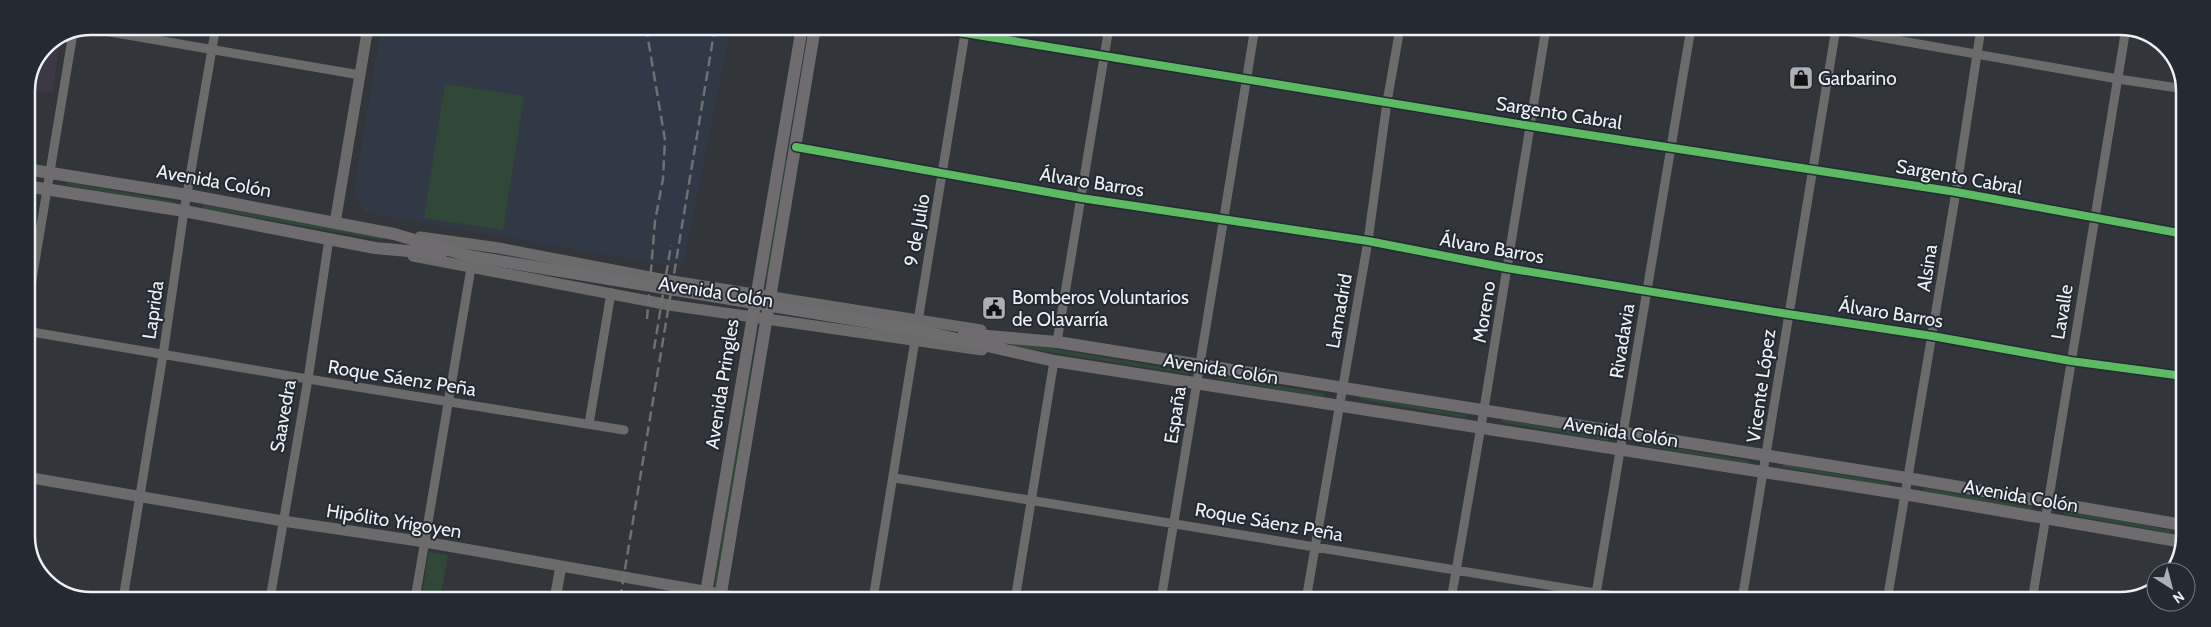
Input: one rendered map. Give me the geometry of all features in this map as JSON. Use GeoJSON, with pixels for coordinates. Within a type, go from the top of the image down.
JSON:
{"type":"FeatureCollection","features":[{"type":"Feature","properties":{"kind":"main road","name":"Avenida Pringles"},"geometry":{"type":"LineString","coordinates":[[707,592],[801,35]]}},
{"type":"Feature","properties":{"kind":"main road","name":"Avenida Pringles"},"geometry":{"type":"LineString","coordinates":[[722,592],[814,35]]}},
{"type":"Feature","properties":{"kind":"main road","name":"Avenida Colón"},"geometry":{"type":"LineString","coordinates":[[35,170],[188,195],[394,234],[470,262]]}},
{"type":"Feature","properties":{"kind":"main road","name":"Avenida Colón"},"geometry":{"type":"LineString","coordinates":[[35,187],[184,210],[375,248],[917,330],[1057,342],[1201,364],[1623,434],[1907,478],[2176,524]]}},
{"type":"Feature","properties":{"kind":"main road","name":"Avenida Colón"},"geometry":{"type":"LineString","coordinates":[[917,330],[1054,361],[1763,474],[1904,494],[2176,541]]}},
{"type":"Feature","properties":{"kind":"street"},"geometry":{"type":"LineString","coordinates":[[125,35],[360,75]]}},
{"type":"Feature","properties":{"kind":"street","name":"Laprida"},"geometry":{"type":"LineString","coordinates":[[124,592],[163,356],[184,210],[215,35]]}},
{"type":"Feature","properties":{"kind":"street"},"geometry":{"type":"LineString","coordinates":[[335,223],[367,35]]}},
{"type":"Feature","properties":{"kind":"street","name":"9 de Julio"},"geometry":{"type":"LineString","coordinates":[[874,592],[895,478],[965,35]]}},
{"type":"Feature","properties":{"kind":"street","name":"Sargento Cabral"},"geometry":{"type":"LineString","coordinates":[[994,35],[1531,126],[1956,192],[2176,233]]}},
{"type":"Feature","properties":{"kind":"street"},"geometry":{"type":"LineString","coordinates":[[1057,342],[1108,35]]}},
{"type":"Feature","properties":{"kind":"street","name":"España"},"geometry":{"type":"LineString","coordinates":[[1162,592],[1196,384],[1226,218],[1254,35]]}},
{"type":"Feature","properties":{"kind":"street","name":"Lamadrid"},"geometry":{"type":"LineString","coordinates":[[1307,592],[1368,241],[1387,102],[1399,35]]}},
{"type":"Feature","properties":{"kind":"street","name":"Moreno"},"geometry":{"type":"LineString","coordinates":[[1451,592],[1481,428],[1545,35]]}},
{"type":"Feature","properties":{"kind":"street","name":"Rivadavia"},"geometry":{"type":"LineString","coordinates":[[1597,592],[1690,35]]}},
{"type":"Feature","properties":{"kind":"street","name":"Vicente López"},"geometry":{"type":"LineString","coordinates":[[1743,592],[1813,169],[1832,35]]}},
{"type":"Feature","properties":{"kind":"street"},"geometry":{"type":"LineString","coordinates":[[1870,35],[1977,55],[2176,88]]}},
{"type":"Feature","properties":{"kind":"street","name":"Alsina"},"geometry":{"type":"LineString","coordinates":[[1888,592],[1956,192],[1980,35]]}},
{"type":"Feature","properties":{"kind":"street","name":"Lavalle"},"geometry":{"type":"LineString","coordinates":[[2033,592],[2125,35]]}},
{"type":"Feature","properties":{"kind":"street"},"geometry":{"type":"LineString","coordinates":[[35,262],[72,38]]}},
{"type":"Feature","properties":{"kind":"street","name":"Álvaro Barros"},"geometry":{"type":"LineString","coordinates":[[796,147],[1081,198],[1226,218],[1368,241],[1507,268],[1932,336],[2071,361],[2176,375]]}},
{"type":"Feature","properties":{"kind":"street","name":"Avenida Colón"},"geometry":{"type":"LineString","coordinates":[[394,234],[499,248],[650,277],[770,296],[917,330]]}},
{"type":"Feature","properties":{"kind":"street","name":"Saavedra"},"geometry":{"type":"LineString","coordinates":[[271,592],[308,380],[329,239]]}},
{"type":"Feature","properties":{"kind":"street"},"geometry":{"type":"LineString","coordinates":[[416,592],[449,402],[470,262]]}},
{"type":"Feature","properties":{"kind":"street","name":"Avenida Colón"},"geometry":{"type":"LineString","coordinates":[[470,262],[669,305],[767,319],[917,330]]}},
{"type":"Feature","properties":{"kind":"street"},"geometry":{"type":"LineString","coordinates":[[589,424],[611,293]]}},
{"type":"Feature","properties":{"kind":"street","name":"Roque Sáenz Peña"},"geometry":{"type":"LineString","coordinates":[[35,333],[308,380],[624,430]]}},
{"type":"Feature","properties":{"kind":"street"},"geometry":{"type":"LineString","coordinates":[[1016,592],[1054,361]]}},
{"type":"Feature","properties":{"kind":"street","name":"Roque Sáenz Peña"},"geometry":{"type":"LineString","coordinates":[[895,478],[1175,523],[1569,592]]}},
{"type":"Feature","properties":{"kind":"street","name":"Hipólito Yrigoyen"},"geometry":{"type":"LineString","coordinates":[[35,479],[283,521],[424,542],[561,566],[687,592]]}},
{"type":"Feature","properties":{"kind":"street"},"geometry":{"type":"LineString","coordinates":[[556,592],[561,566]]}},
{"type":"Feature","properties":{"kind":"shaded area"},"geometry":{"type":"Polygon","coordinates":[[[380,35],[729,35],[683,268],[366,213],[353,195],[380,35]]]}},
{"type":"Feature","properties":{"kind":"shaded area"},"geometry":{"type":"Polygon","coordinates":[[[59,45],[53,93],[35,90],[36,80],[44,60],[59,45]]]}},
{"type":"Feature","properties":{"kind":"green space"},"geometry":{"type":"Polygon","coordinates":[[[445,84],[524,96],[503,230],[424,218],[445,84]]]}},
{"type":"Feature","properties":{"kind":"green space"},"geometry":{"type":"Polygon","coordinates":[[[785,161],[788,162],[768,277],[765,277],[785,161]]]}},
{"type":"Feature","properties":{"kind":"green space"},"geometry":{"type":"Polygon","coordinates":[[[67,182],[173,201],[173,204],[66,185],[67,182]]]}},
{"type":"Feature","properties":{"kind":"green space"},"geometry":{"type":"Polygon","coordinates":[[[203,205],[383,236],[382,240],[202,208],[203,205]]]}},
{"type":"Feature","properties":{"kind":"green space"},"geometry":{"type":"Polygon","coordinates":[[[754,331],[757,332],[718,587],[714,587],[754,331]]]}},
{"type":"Feature","properties":{"kind":"green space"},"geometry":{"type":"Polygon","coordinates":[[[1011,342],[1188,371],[1187,374],[1011,346],[1011,342]]]}},
{"type":"Feature","properties":{"kind":"green space"},"geometry":{"type":"Polygon","coordinates":[[[1218,375],[1325,394],[1324,397],[1217,379],[1218,375]]]}},
{"type":"Feature","properties":{"kind":"green space"},"geometry":{"type":"Polygon","coordinates":[[[1360,396],[1467,415],[1466,418],[1359,399],[1360,396]]]}},
{"type":"Feature","properties":{"kind":"green space"},"geometry":{"type":"Polygon","coordinates":[[[1501,419],[1608,438],[1608,441],[1501,422],[1501,419]]]}},
{"type":"Feature","properties":{"kind":"green space"},"geometry":{"type":"Polygon","coordinates":[[[1642,442],[1749,461],[1748,464],[1641,445],[1642,442]]]}},
{"type":"Feature","properties":{"kind":"green space"},"geometry":{"type":"Polygon","coordinates":[[[1783,464],[1890,483],[1889,486],[1782,467],[1783,464]]]}},
{"type":"Feature","properties":{"kind":"green space"},"geometry":{"type":"Polygon","coordinates":[[[1925,488],[2032,507],[2031,510],[1924,491],[1925,488]]]}},
{"type":"Feature","properties":{"kind":"green space"},"geometry":{"type":"Polygon","coordinates":[[[2065,511],[2172,530],[2171,533],[2064,514],[2065,511]]]}},
{"type":"Feature","properties":{"kind":"green space"},"geometry":{"type":"Polygon","coordinates":[[[429,552],[448,555],[441,592],[422,592],[429,552]]]}},
{"type":"Feature","properties":{"kind":"railway"},"geometry":{"type":"LineString","coordinates":[[647,35],[665,140],[663,179],[655,221],[647,319]]}},
{"type":"Feature","properties":{"kind":"railway"},"geometry":{"type":"LineString","coordinates":[[621,592],[714,35]]}},
{"type":"Feature","properties":{"kind":"railway"},"geometry":{"type":"LineString","coordinates":[[654,349],[671,245]]}},
{"type":"Feature","properties":{"kind":"cycle path"},"geometry":{"type":"LineString","coordinates":[[977,35],[1531,126],[1956,192],[2176,233]]}},
{"type":"Feature","properties":{"kind":"cycle path"},"geometry":{"type":"LineString","coordinates":[[796,147],[1081,198],[1368,241],[1507,268],[1932,336],[2071,361],[2176,375]]}},
{"type":"Feature","properties":{"kind":"place","name":"Garbarino"},"geometry":{"type":"Point","coordinates":[1801,78]}},
{"type":"Feature","properties":{"kind":"place","name":"Bomberos Voluntarios de Olavarría"},"geometry":{"type":"Point","coordinates":[994,308]}}]}
